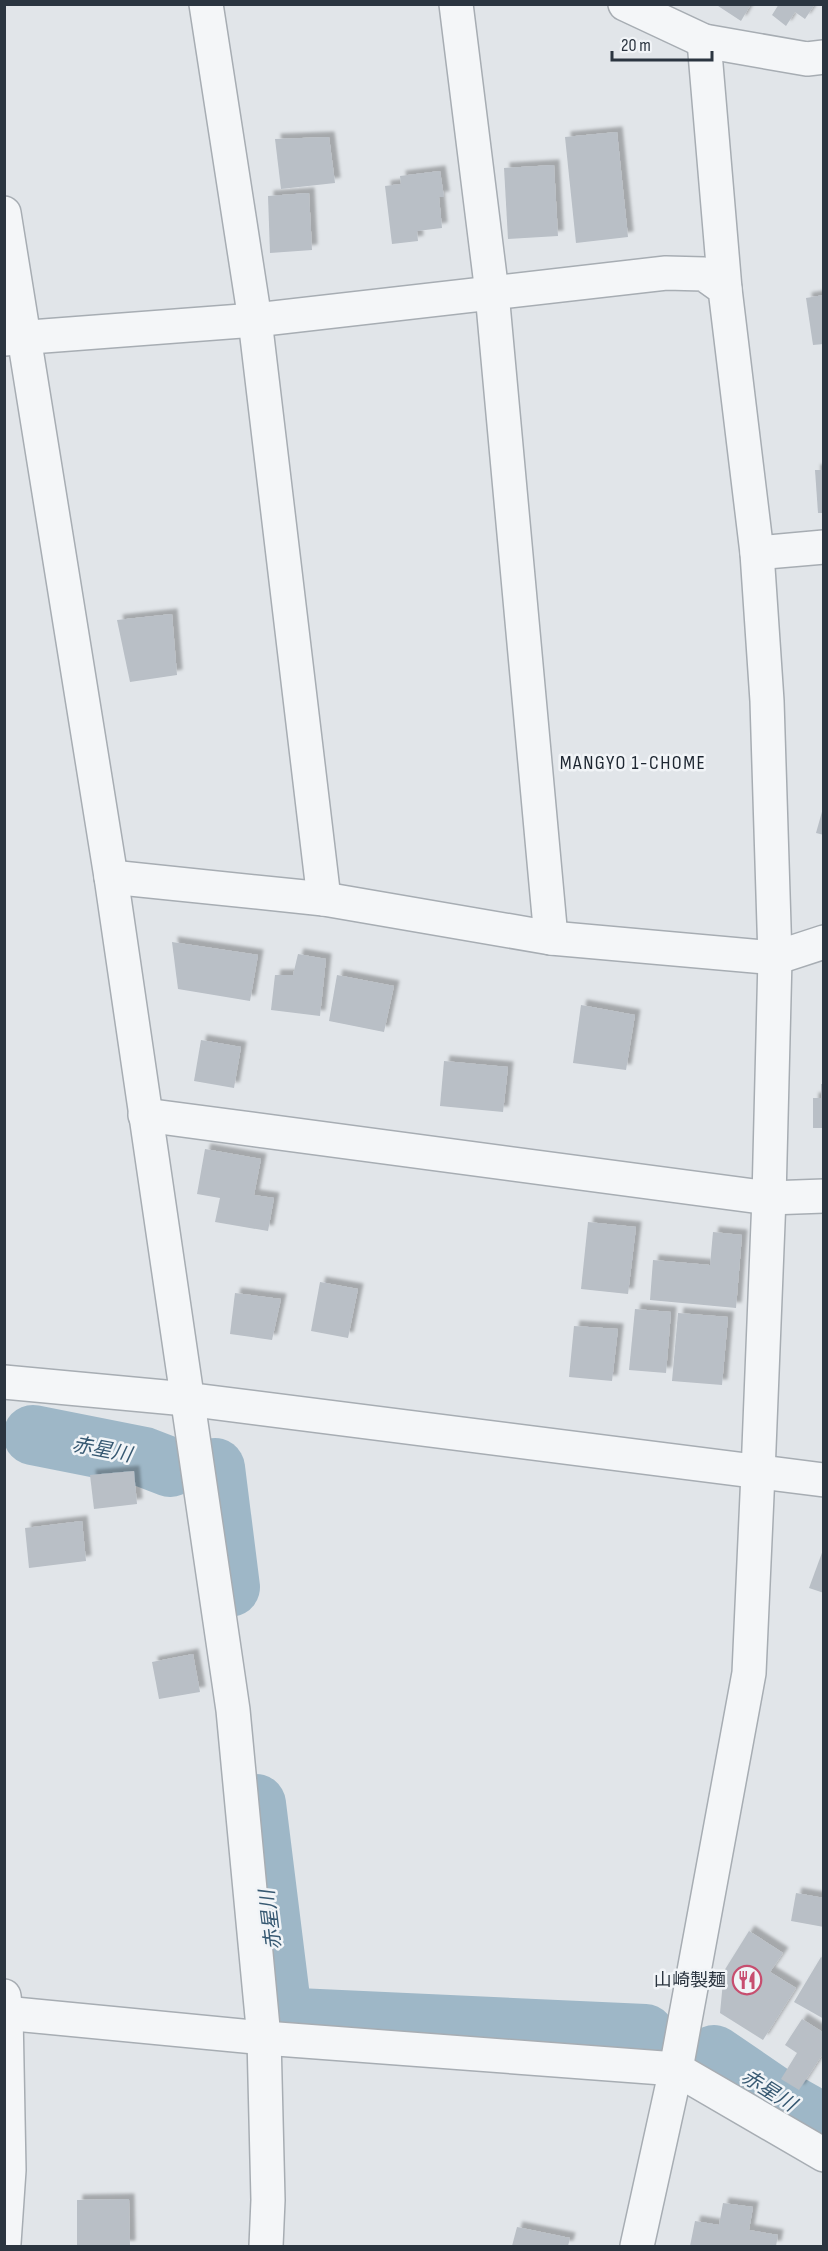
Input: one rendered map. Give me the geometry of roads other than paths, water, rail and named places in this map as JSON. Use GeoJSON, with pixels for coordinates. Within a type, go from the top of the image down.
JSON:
{"type":"FeatureCollection","features":[{"type":"Feature","properties":{"kind":"street"},"geometry":{"type":"LineString","coordinates":[[206,4],[255,320],[324,899]]}},
{"type":"Feature","properties":{"kind":"street"},"geometry":{"type":"LineString","coordinates":[[456,4],[492,293],[551,938]]}},
{"type":"Feature","properties":{"kind":"street"},"geometry":{"type":"LineString","coordinates":[[625,4],[704,41],[807,59],[824,57]]}},
{"type":"Feature","properties":{"kind":"street"},"geometry":{"type":"LineString","coordinates":[[637,2247],[676,2069],[749,1673],[769,1197],[775,958],[767,701],[757,553],[725,289],[704,41]]}},
{"type":"Feature","properties":{"kind":"street"},"geometry":{"type":"LineString","coordinates":[[4,213],[14,338],[111,877],[233,1710],[264,2038],[268,2200],[266,2247]]}},
{"type":"Feature","properties":{"kind":"street"},"geometry":{"type":"LineString","coordinates":[[14,338],[255,320],[666,273],[704,274],[725,289]]}},
{"type":"Feature","properties":{"kind":"street"},"geometry":{"type":"LineString","coordinates":[[757,553],[824,547]]}},
{"type":"Feature","properties":{"kind":"street"},"geometry":{"type":"LineString","coordinates":[[111,877],[324,899],[551,938],[775,958],[824,942]]}},
{"type":"Feature","properties":{"kind":"street"},"geometry":{"type":"LineString","coordinates":[[145,1115],[769,1197],[824,1196]]}},
{"type":"Feature","properties":{"kind":"street"},"geometry":{"type":"LineString","coordinates":[[4,1382],[186,1399],[824,1480]]}},
{"type":"Feature","properties":{"kind":"street"},"geometry":{"type":"LineString","coordinates":[[4,2243],[9,2170],[5,2007],[264,2038],[676,2069],[824,2156]]}},
{"type":"Feature","properties":{"kind":"waterway","name":"赤星川"},"geometry":{"type":"LineString","coordinates":[[33,1435],[144,1457],[170,1467]]}},
{"type":"Feature","properties":{"kind":"waterway","name":"赤星川"},"geometry":{"type":"LineString","coordinates":[[215,1468],[230,1587]]}},
{"type":"Feature","properties":{"kind":"waterway","name":"赤星川"},"geometry":{"type":"LineString","coordinates":[[256,1804],[281,2006],[297,2018],[645,2034]]}},
{"type":"Feature","properties":{"kind":"waterway","name":"赤星川"},"geometry":{"type":"LineString","coordinates":[[714,2055],[771,2094],[824,2124]]}},
{"type":"Feature","properties":{"kind":"place","name":"山崎製麺"},"geometry":{"type":"Point","coordinates":[747,1980]}},
{"type":"Feature","properties":{"kind":"district","name":"MANGYO 1-CHOME"},"geometry":{"type":"Point","coordinates":[633,762]}}]}
